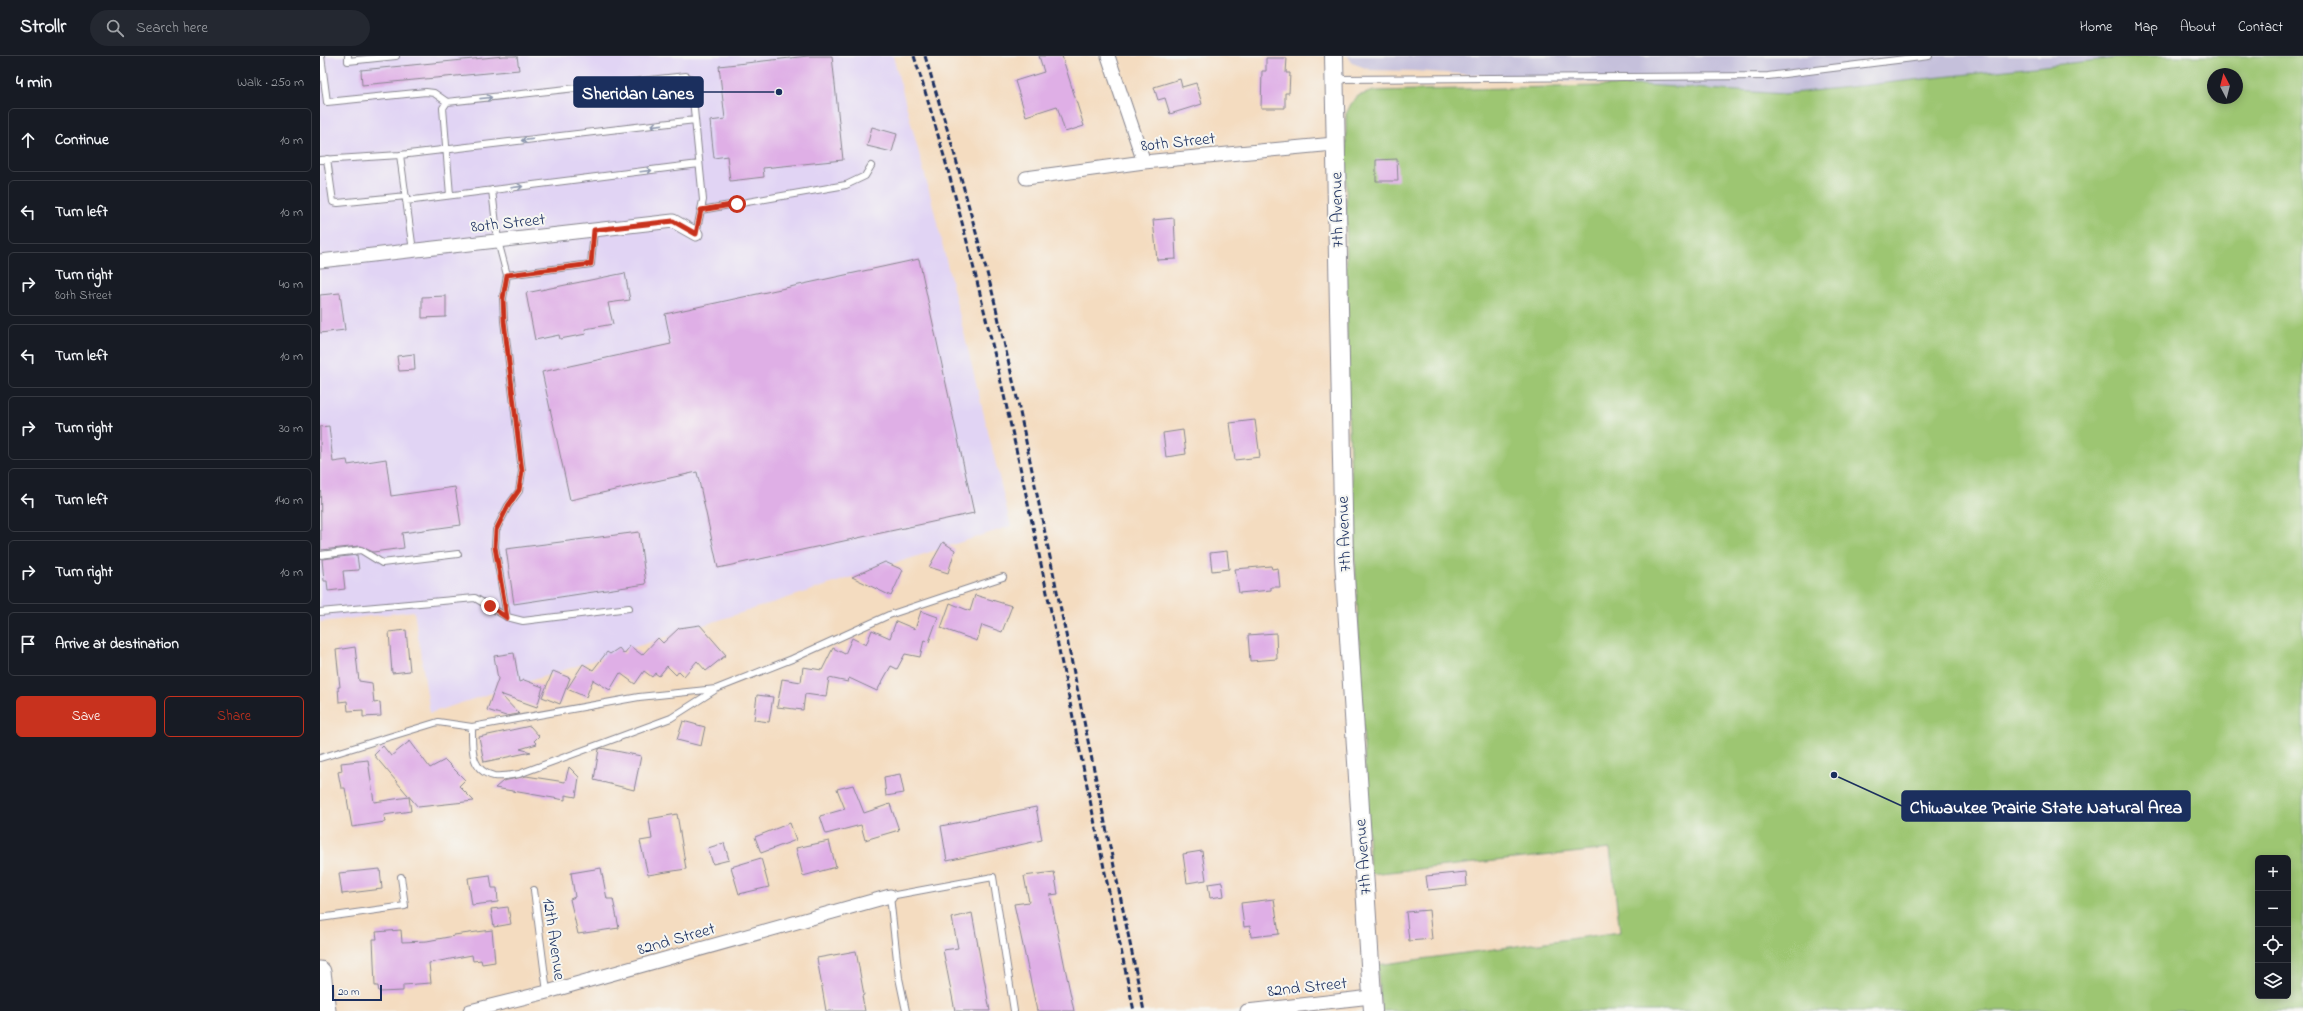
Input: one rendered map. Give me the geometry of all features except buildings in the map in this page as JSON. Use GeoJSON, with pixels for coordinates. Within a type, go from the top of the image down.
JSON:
{"type":"FeatureCollection","features":[{"type":"Feature","properties":{"kind":"main road"},"geometry":{"type":"LineString","coordinates":[[320,972],[325,1011]]}},
{"type":"Feature","properties":{"kind":"street"},"geometry":{"type":"LineString","coordinates":[[1108,56],[1144,162]]}},
{"type":"Feature","properties":{"kind":"street","name":"7th Avenue"},"geometry":{"type":"LineString","coordinates":[[1334,56],[1334,144],[1344,560],[1372,1004]]}},
{"type":"Feature","properties":{"kind":"street","name":"80th Street"},"geometry":{"type":"LineString","coordinates":[[1026,178],[1144,162],[1334,144]]}},
{"type":"Feature","properties":{"kind":"street","name":"80th Street"},"geometry":{"type":"LineString","coordinates":[[320,261],[673,221],[696,234]]}},
{"type":"Feature","properties":{"kind":"street","name":"82nd Street"},"geometry":{"type":"LineString","coordinates":[[470,1011],[548,992],[890,896]]}},
{"type":"Feature","properties":{"kind":"street","name":"82nd Street"},"geometry":{"type":"LineString","coordinates":[[1246,1011],[1372,1004]]}},
{"type":"Feature","properties":{"kind":"lane"},"geometry":{"type":"LineString","coordinates":[[321,56],[327,102],[426,92],[434,93],[447,102],[686,76],[691,79],[703,200],[696,234]]}},
{"type":"Feature","properties":{"kind":"lane"},"geometry":{"type":"LineString","coordinates":[[348,56],[348,61],[396,56]]}},
{"type":"Feature","properties":{"kind":"lane"},"geometry":{"type":"LineString","coordinates":[[1334,79],[1768,76],[1929,56]]}},
{"type":"Feature","properties":{"kind":"lane"},"geometry":{"type":"LineString","coordinates":[[447,102],[443,108],[450,195]]}},
{"type":"Feature","properties":{"kind":"lane"},"geometry":{"type":"LineString","coordinates":[[320,160],[400,155],[695,120]]}},
{"type":"Feature","properties":{"kind":"lane"},"geometry":{"type":"LineString","coordinates":[[400,155],[413,250]]}},
{"type":"Feature","properties":{"kind":"lane"},"geometry":{"type":"LineString","coordinates":[[327,159],[333,202],[338,203],[450,195],[700,164]]}},
{"type":"Feature","properties":{"kind":"lane"},"geometry":{"type":"LineString","coordinates":[[701,210],[846,185],[865,176],[871,166]]}},
{"type":"Feature","properties":{"kind":"lane"},"geometry":{"type":"LineString","coordinates":[[492,190],[498,241],[507,275],[503,298],[504,321],[522,471],[519,490],[508,506],[496,530],[495,547],[507,618]]}},
{"type":"Feature","properties":{"kind":"lane"},"geometry":{"type":"LineString","coordinates":[[507,275],[591,264],[594,230]]}},
{"type":"Feature","properties":{"kind":"lane"},"geometry":{"type":"LineString","coordinates":[[320,555],[361,550],[382,563],[458,554]]}},
{"type":"Feature","properties":{"kind":"lane"},"geometry":{"type":"LineString","coordinates":[[472,727],[472,752],[479,768],[495,776],[519,774],[671,718],[716,689],[792,660],[889,614],[1003,577]]}},
{"type":"Feature","properties":{"kind":"lane"},"geometry":{"type":"LineString","coordinates":[[320,612],[475,598],[507,618],[523,621],[629,608]]}},
{"type":"Feature","properties":{"kind":"lane"},"geometry":{"type":"LineString","coordinates":[[320,758],[438,722],[472,727],[639,697],[716,689]]}},
{"type":"Feature","properties":{"kind":"lane"},"geometry":{"type":"LineString","coordinates":[[320,918],[405,906],[401,877]]}},
{"type":"Feature","properties":{"kind":"lane"},"geometry":{"type":"LineString","coordinates":[[906,1011],[899,978],[890,896],[993,877],[1014,1011]]}},
{"type":"Feature","properties":{"kind":"lane","name":"12th Avenue"},"geometry":{"type":"LineString","coordinates":[[534,890],[548,992]]}},
{"type":"Feature","properties":{"kind":"shaded area"},"geometry":{"type":"Polygon","coordinates":[[[320,56],[893,56],[931,198],[1011,526],[430,713],[414,611],[320,622],[320,56]]]}},
{"type":"Feature","properties":{"kind":"shaded area"},"geometry":{"type":"Polygon","coordinates":[[[1348,56],[2136,56],[1784,94],[1414,71],[1371,70],[1352,63],[1348,56]]]}},
{"type":"Feature","properties":{"kind":"green space"},"geometry":{"type":"Polygon","coordinates":[[[2136,56],[2303,56],[2303,1011],[1381,1011],[1377,965],[1620,932],[1610,849],[1370,874],[1347,388],[1346,114],[1351,104],[1358,96],[1374,91],[1644,85],[1784,94],[2136,56]]]}},
{"type":"Feature","properties":{"kind":"railway"},"geometry":{"type":"LineString","coordinates":[[914,56],[959,212],[998,370],[1022,476],[1134,1011]]}},
{"type":"Feature","properties":{"kind":"railway"},"geometry":{"type":"LineString","coordinates":[[925,56],[952,145],[992,291],[1017,398],[1144,1011]]}},
{"type":"Feature","properties":{"kind":"place","name":"Sheridan Lanes"},"geometry":{"type":"Point","coordinates":[779,92]}},
{"type":"Feature","properties":{"kind":"place","name":"Chiwaukee Prairie State Natural Area"},"geometry":{"type":"Point","coordinates":[1834,775]}},
{"type":"Feature","properties":{"kind":"route"},"geometry":{"type":"LineString","coordinates":[[490,606],[507,618],[495,547],[496,530],[508,506],[519,490],[522,471],[507,357],[504,321],[503,298],[507,275],[591,264],[594,230],[673,221],[696,234],[701,210],[737,204]]}}]}
